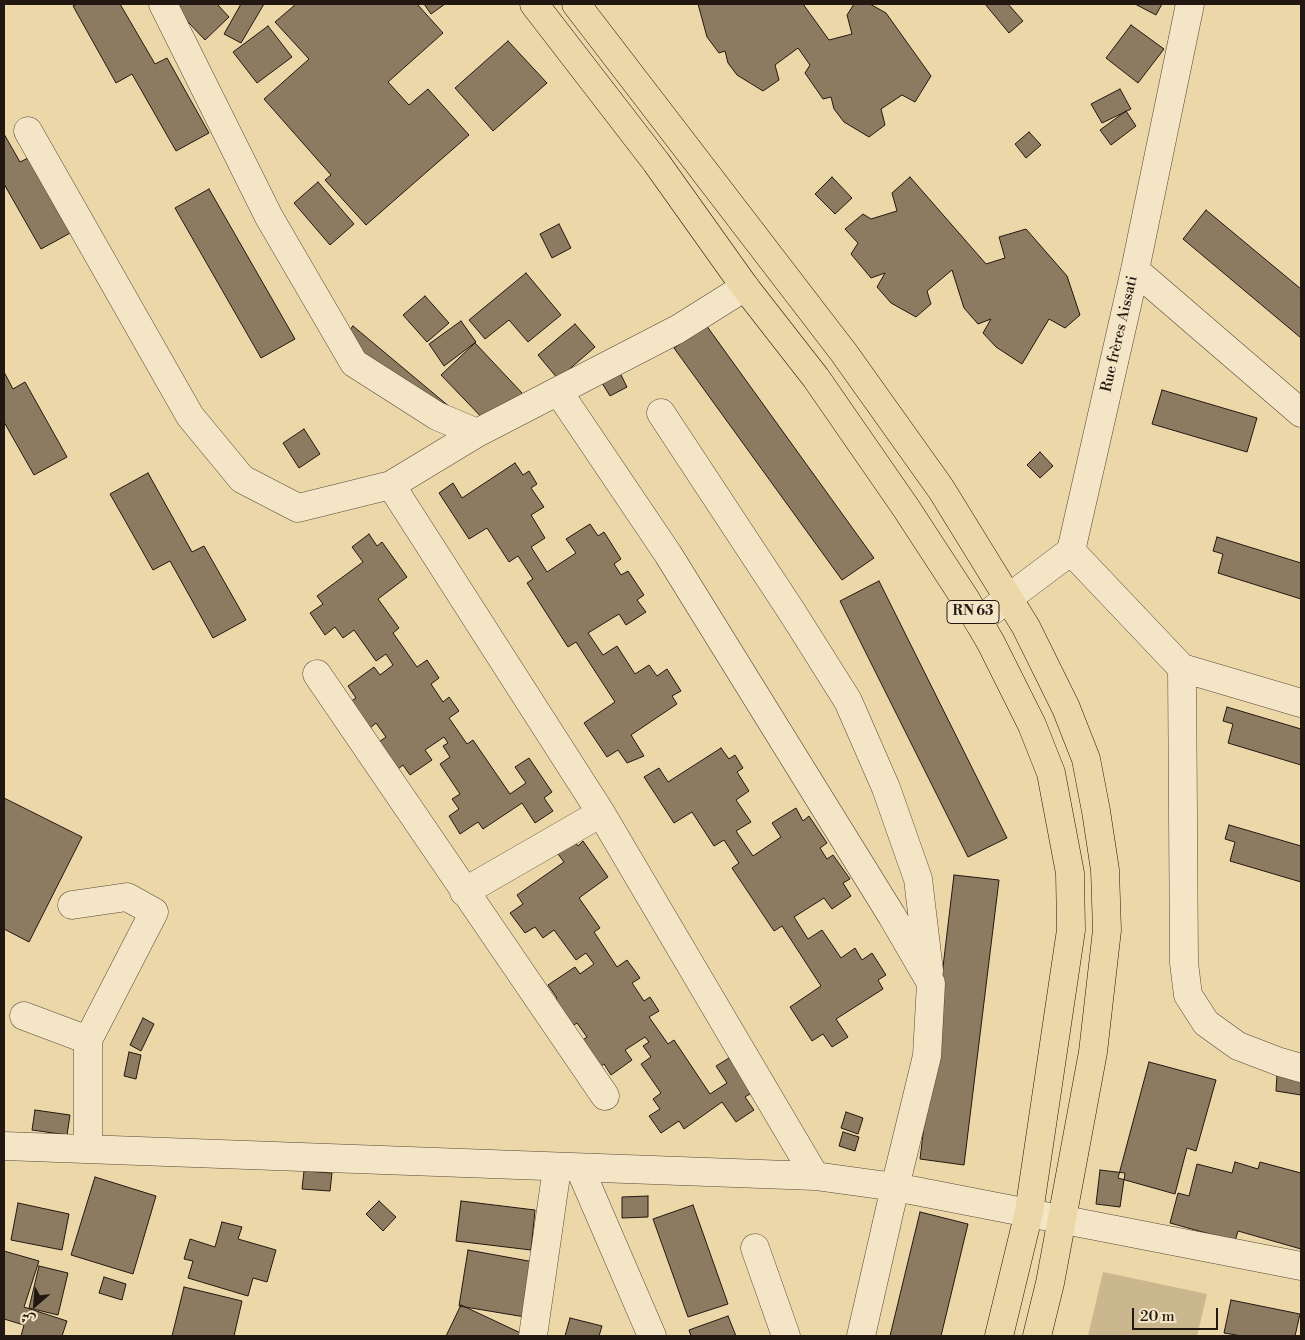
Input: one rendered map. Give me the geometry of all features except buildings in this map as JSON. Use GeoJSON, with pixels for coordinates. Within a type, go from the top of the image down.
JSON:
{"type":"FeatureCollection","features":[{"type":"Feature","properties":{"kind":"main road","name":"RN 63"},"geometry":{"type":"LineString","coordinates":[[534,4],[656,162],[745,287],[816,378],[906,508],[978,621],[1032,725],[1051,773],[1070,873],[1071,930],[1029,1212],[999,1336]]}},
{"type":"Feature","properties":{"kind":"main road"},"geometry":{"type":"LineString","coordinates":[[576,4],[844,353],[941,490],[1026,627],[1066,708],[1086,759],[1105,870],[1107,930],[1093,1052],[1062,1219],[1037,1336]]}},
{"type":"Feature","properties":{"kind":"street"},"geometry":{"type":"LineString","coordinates":[[163,4],[269,217],[354,362],[437,416],[477,433]]}},
{"type":"Feature","properties":{"kind":"street","name":"Rue frères Aissati"},"geometry":{"type":"LineString","coordinates":[[1071,550],[1134,270],[1190,4]]}},
{"type":"Feature","properties":{"kind":"street"},"geometry":{"type":"LineString","coordinates":[[28,131],[190,416],[242,479],[298,508],[391,485],[477,433],[678,329],[745,287]]}},
{"type":"Feature","properties":{"kind":"street"},"geometry":{"type":"LineString","coordinates":[[1134,270],[1301,413]]}},
{"type":"Feature","properties":{"kind":"street"},"geometry":{"type":"LineString","coordinates":[[558,391],[668,554],[892,916],[930,983]]}},
{"type":"Feature","properties":{"kind":"street"},"geometry":{"type":"LineString","coordinates":[[661,413],[792,612],[848,702],[886,788],[918,879],[930,983],[927,1056],[861,1336]]}},
{"type":"Feature","properties":{"kind":"street"},"geometry":{"type":"LineString","coordinates":[[391,485],[601,813],[815,1176]]}},
{"type":"Feature","properties":{"kind":"street"},"geometry":{"type":"LineString","coordinates":[[978,621],[1071,550],[1182,668],[1301,703]]}},
{"type":"Feature","properties":{"kind":"street"},"geometry":{"type":"LineString","coordinates":[[1182,668],[1184,963],[1188,995],[1206,1023],[1238,1046],[1301,1068]]}},
{"type":"Feature","properties":{"kind":"street"},"geometry":{"type":"LineString","coordinates":[[316,674],[606,1096]]}},
{"type":"Feature","properties":{"kind":"street"},"geometry":{"type":"LineString","coordinates":[[464,892],[601,813]]}},
{"type":"Feature","properties":{"kind":"street"},"geometry":{"type":"LineString","coordinates":[[72,905],[127,897],[154,912],[88,1040],[88,1149]]}},
{"type":"Feature","properties":{"kind":"street"},"geometry":{"type":"LineString","coordinates":[[24,1016],[88,1040]]}},
{"type":"Feature","properties":{"kind":"street"},"geometry":{"type":"LineString","coordinates":[[4,1146],[815,1176],[895,1187],[1301,1266]]}},
{"type":"Feature","properties":{"kind":"street"},"geometry":{"type":"LineString","coordinates":[[533,1336],[569,1168]]}},
{"type":"Feature","properties":{"kind":"street"},"geometry":{"type":"LineString","coordinates":[[569,1168],[652,1336]]}},
{"type":"Feature","properties":{"kind":"street"},"geometry":{"type":"LineString","coordinates":[[755,1248],[786,1336]]}},
{"type":"Feature","properties":{"kind":"shaded area"},"geometry":{"type":"Polygon","coordinates":[[[1103,1272],[1207,1294],[1197,1336],[1088,1336],[1103,1272]]]}}]}
